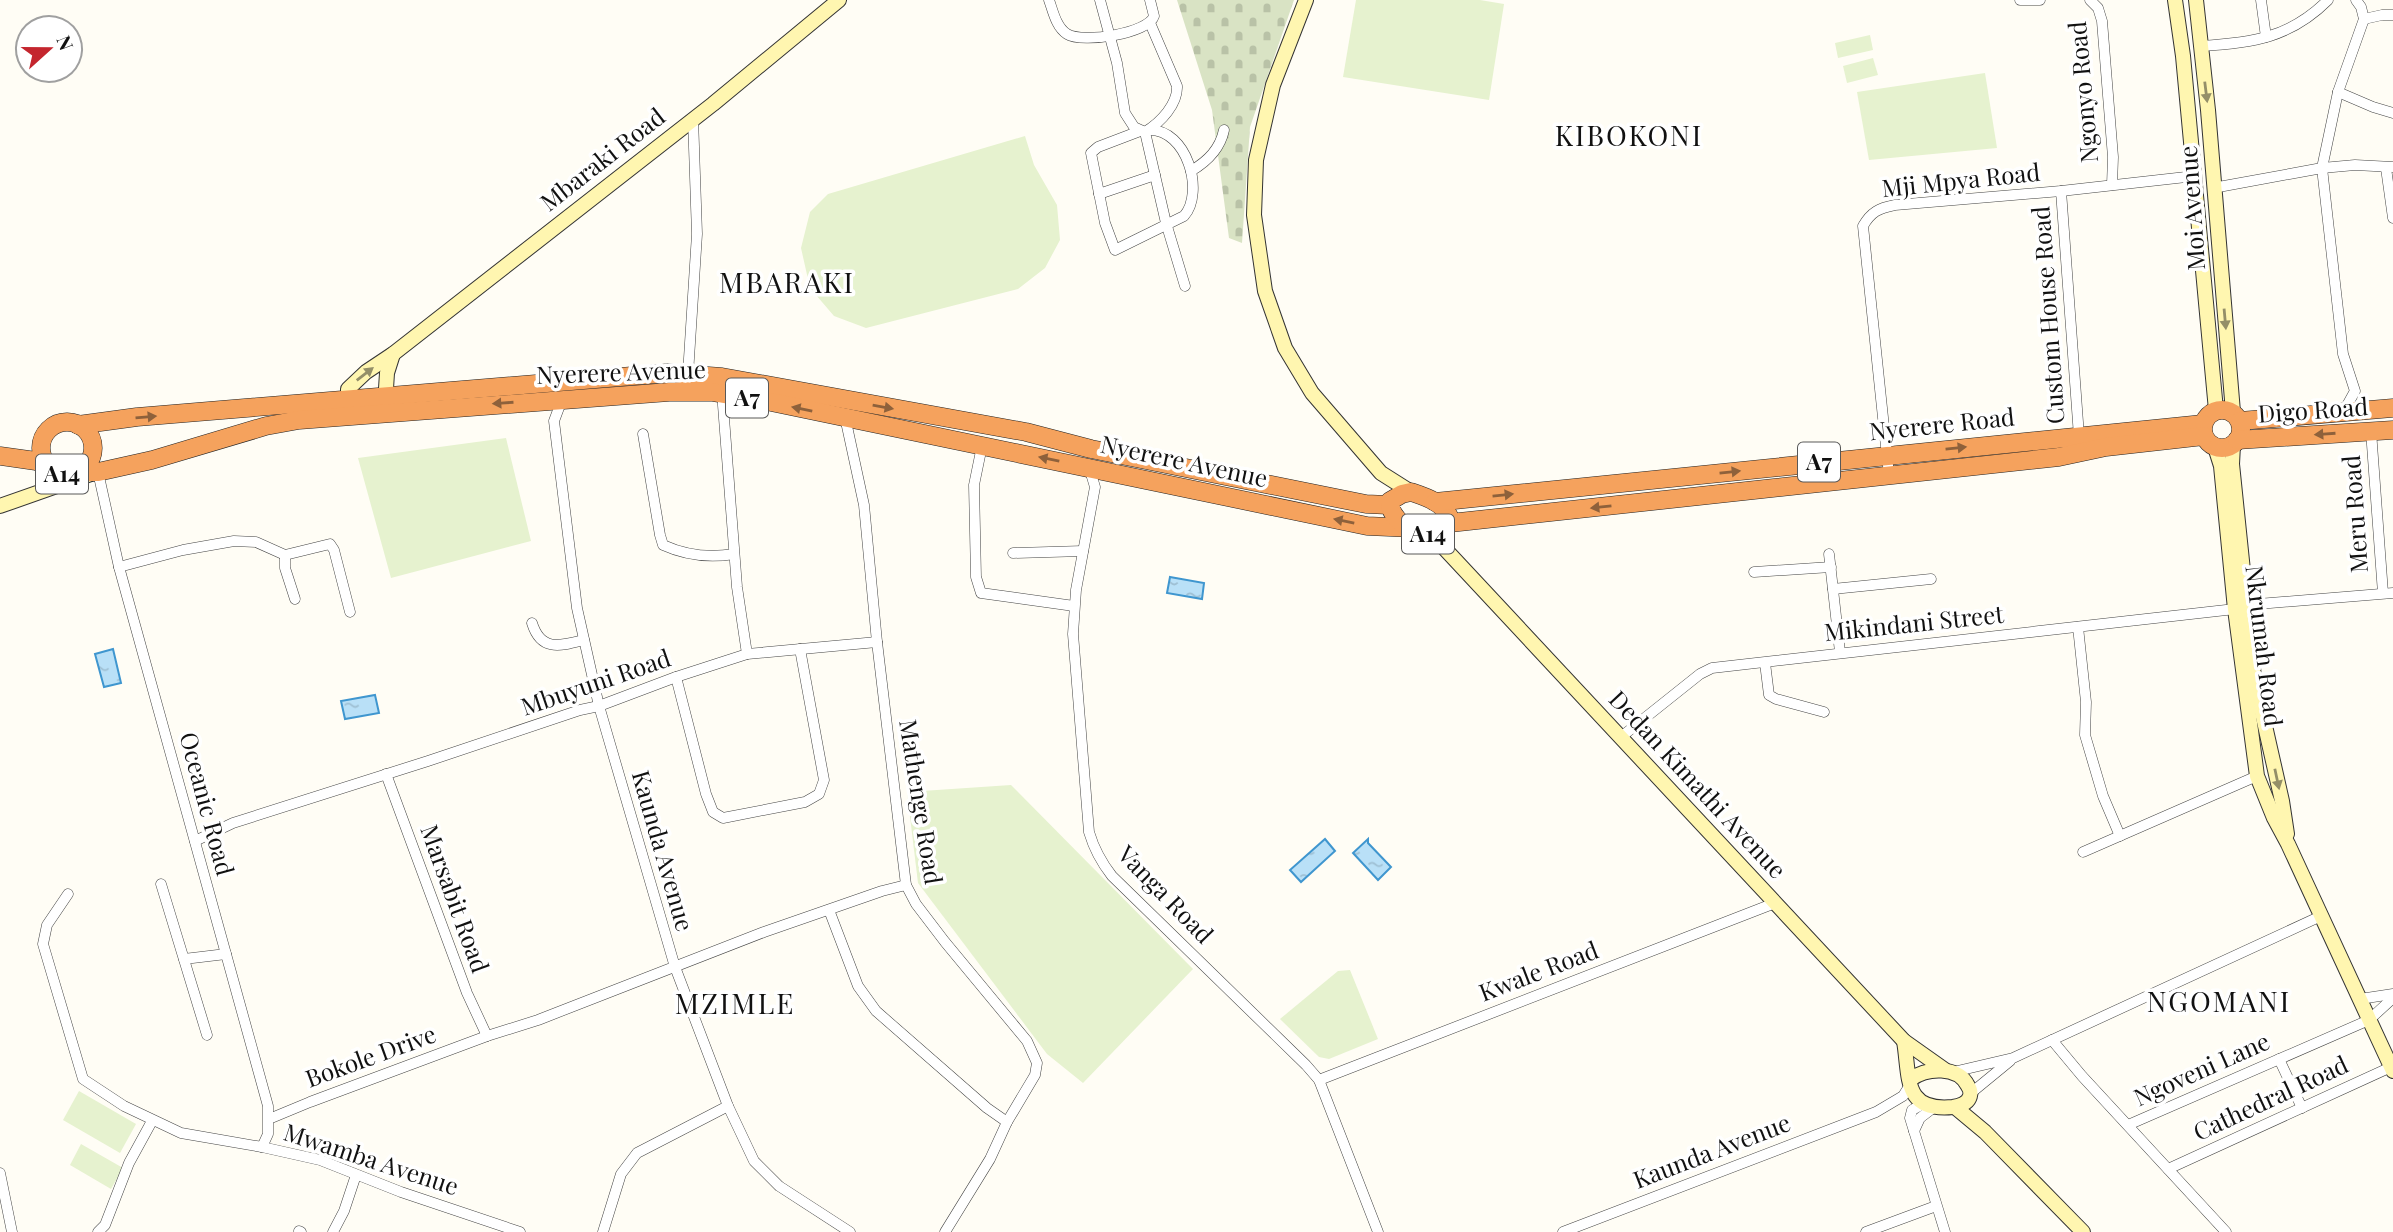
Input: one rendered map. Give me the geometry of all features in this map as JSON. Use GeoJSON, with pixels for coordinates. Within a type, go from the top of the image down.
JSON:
{"type":"FeatureCollection","features":[{"type":"Feature","properties":{"kind":"highway","name":"Nyerere Avenue"},"geometry":{"type":"LineString","coordinates":[[78,425],[138,417],[348,408],[563,391],[668,373],[688,374],[722,386],[845,418],[982,446],[1090,458],[1114,454],[1366,504],[1390,503]]}},
{"type":"Feature","properties":{"kind":"highway"},"geometry":{"type":"LineString","coordinates":[[668,373],[669,392]]}},
{"type":"Feature","properties":{"kind":"highway","name":"Nyerere Avenue"},"geometry":{"type":"LineString","coordinates":[[563,391],[669,392],[722,386],[841,400],[1026,432],[1090,458],[1110,472],[1150,481],[1367,526],[1412,528]]}},
{"type":"Feature","properties":{"kind":"highway","name":"Nyerere Avenue"},"geometry":{"type":"LineString","coordinates":[[78,472],[98,472],[152,460],[266,426],[348,408]]}},
{"type":"Feature","properties":{"kind":"highway","name":"Digo Road"},"geometry":{"type":"LineString","coordinates":[[2223,429],[2344,411],[2393,408]]}},
{"type":"Feature","properties":{"kind":"highway","name":"A14"},"geometry":{"type":"LineString","coordinates":[[67,422],[78,425],[85,429],[93,444],[90,461],[78,472],[62,474],[51,468],[42,452],[44,438],[57,425],[67,422]]}},
{"type":"Feature","properties":{"kind":"highway"},"geometry":{"type":"LineString","coordinates":[[869,423],[1026,432]]}},
{"type":"Feature","properties":{"kind":"highway","name":"Digo Road"},"geometry":{"type":"LineString","coordinates":[[2223,429],[2393,430]]}},
{"type":"Feature","properties":{"kind":"highway","name":"Nyerere Road"},"geometry":{"type":"LineString","coordinates":[[1436,502],[2079,436],[2106,440],[2223,429]]}},
{"type":"Feature","properties":{"kind":"highway"},"geometry":{"type":"LineString","coordinates":[[0,445],[25,446],[44,438]]}},
{"type":"Feature","properties":{"kind":"highway"},"geometry":{"type":"LineString","coordinates":[[2058,438],[2059,457]]}},
{"type":"Feature","properties":{"kind":"highway","name":"Nyerere Road"},"geometry":{"type":"LineString","coordinates":[[1443,528],[1654,501],[2059,457],[2106,440]]}},
{"type":"Feature","properties":{"kind":"highway"},"geometry":{"type":"LineString","coordinates":[[0,456],[36,461],[51,468]]}},
{"type":"Feature","properties":{"kind":"highway"},"geometry":{"type":"LineString","coordinates":[[1150,481],[1154,462]]}},
{"type":"Feature","properties":{"kind":"highway"},"geometry":{"type":"LineString","coordinates":[[1653,480],[1654,501]]}},
{"type":"Feature","properties":{"kind":"highway"},"geometry":{"type":"LineString","coordinates":[[1628,482],[1629,504]]}},
{"type":"Feature","properties":{"kind":"highway"},"geometry":{"type":"LineString","coordinates":[[1268,505],[1270,485]]}},
{"type":"Feature","properties":{"kind":"highway","name":"A14"},"geometry":{"type":"LineString","coordinates":[[1411,492],[1436,502],[1447,511],[1443,528],[1412,528],[1393,515],[1390,503],[1402,494],[1411,492]]}},
{"type":"Feature","properties":{"kind":"street","name":"Mbaraki Road"},"geometry":{"type":"LineString","coordinates":[[348,408],[348,389],[366,372],[393,354],[839,0]]}},
{"type":"Feature","properties":{"kind":"street"},"geometry":{"type":"LineString","coordinates":[[1049,0],[1064,32],[1091,39],[1150,23],[1154,16],[1150,0]]}},
{"type":"Feature","properties":{"kind":"street"},"geometry":{"type":"LineString","coordinates":[[1100,0],[1125,113],[1131,124],[1145,131],[1165,132],[1186,155],[1191,171],[1188,211],[1184,216],[1115,250],[1105,223],[1091,153],[1093,149],[1145,131],[1166,113],[1177,93],[1177,86],[1150,23]]}},
{"type":"Feature","properties":{"kind":"street"},"geometry":{"type":"LineString","coordinates":[[1306,0],[1273,85],[1259,141],[1254,179],[1257,247],[1270,309],[1290,358],[1320,405],[1381,473],[1411,492]]}},
{"type":"Feature","properties":{"kind":"street","name":"Ngonyo Road"},"geometry":{"type":"LineString","coordinates":[[2020,0],[2040,0]]}},
{"type":"Feature","properties":{"kind":"street","name":"Ngonyo Road"},"geometry":{"type":"LineString","coordinates":[[2090,0],[2098,8],[2102,21],[2113,157],[2112,185]]}},
{"type":"Feature","properties":{"kind":"street","name":"Moi Avenue"},"geometry":{"type":"LineString","coordinates":[[2175,0],[2181,33],[2223,429]]}},
{"type":"Feature","properties":{"kind":"street","name":"Moi Avenue"},"geometry":{"type":"LineString","coordinates":[[2196,0],[2212,159],[2223,429]]}},
{"type":"Feature","properties":{"kind":"street"},"geometry":{"type":"LineString","coordinates":[[2261,0],[2266,37]]}},
{"type":"Feature","properties":{"kind":"street"},"geometry":{"type":"LineString","coordinates":[[2183,56],[2201,45],[2266,37],[2297,26],[2328,0]]}},
{"type":"Feature","properties":{"kind":"street"},"geometry":{"type":"LineString","coordinates":[[2344,411],[2355,391],[2343,354],[2322,169],[2338,92],[2364,19],[2356,0]]}},
{"type":"Feature","properties":{"kind":"street"},"geometry":{"type":"LineString","coordinates":[[2364,19],[2393,15]]}},
{"type":"Feature","properties":{"kind":"street"},"geometry":{"type":"LineString","coordinates":[[2181,33],[2201,45]]}},
{"type":"Feature","properties":{"kind":"street"},"geometry":{"type":"LineString","coordinates":[[2338,92],[2393,113]]}},
{"type":"Feature","properties":{"kind":"street"},"geometry":{"type":"LineString","coordinates":[[688,374],[697,234],[693,118]]}},
{"type":"Feature","properties":{"kind":"street"},"geometry":{"type":"LineString","coordinates":[[1191,171],[1205,163],[1212,155],[1222,141],[1224,130]]}},
{"type":"Feature","properties":{"kind":"street"},"geometry":{"type":"LineString","coordinates":[[1145,131],[1166,223],[1185,286]]}},
{"type":"Feature","properties":{"kind":"street"},"geometry":{"type":"LineString","coordinates":[[2193,160],[2212,159]]}},
{"type":"Feature","properties":{"kind":"street"},"geometry":{"type":"LineString","coordinates":[[2213,188],[2355,165],[2389,168],[2393,218]]}},
{"type":"Feature","properties":{"kind":"street"},"geometry":{"type":"LineString","coordinates":[[1099,194],[1155,175]]}},
{"type":"Feature","properties":{"kind":"street","name":"Mji Mpya Road"},"geometry":{"type":"LineString","coordinates":[[1889,475],[1863,226],[1868,217],[1882,207],[1895,205],[2195,176]]}},
{"type":"Feature","properties":{"kind":"street","name":"Custom House Road"},"geometry":{"type":"LineString","coordinates":[[2061,191],[2079,436]]}},
{"type":"Feature","properties":{"kind":"street"},"geometry":{"type":"LineString","coordinates":[[385,405],[387,373],[393,354]]}},
{"type":"Feature","properties":{"kind":"street"},"geometry":{"type":"LineString","coordinates":[[722,386],[734,554],[747,654]]}},
{"type":"Feature","properties":{"kind":"street","name":"Kaunda Avenue"},"geometry":{"type":"LineString","coordinates":[[554,421],[563,391]]}},
{"type":"Feature","properties":{"kind":"street","name":"Kaunda Avenue"},"geometry":{"type":"LineString","coordinates":[[539,393],[554,421],[577,608],[599,706],[675,967],[728,1106],[754,1161],[779,1186],[850,1232]]}},
{"type":"Feature","properties":{"kind":"street","name":"Mathenge Road"},"geometry":{"type":"LineString","coordinates":[[841,400],[864,505],[877,642],[906,885],[916,904],[1027,1041],[1037,1063],[1035,1075],[1007,1122],[990,1158],[945,1232]]}},
{"type":"Feature","properties":{"kind":"street","name":"Nkrumah Road"},"geometry":{"type":"LineString","coordinates":[[2223,429],[2232,464],[2240,607],[2257,776],[2274,818],[2392,1069]]}},
{"type":"Feature","properties":{"kind":"street","name":"Meru Road"},"geometry":{"type":"LineString","coordinates":[[2371,431],[2388,593]]}},
{"type":"Feature","properties":{"kind":"street"},"geometry":{"type":"LineString","coordinates":[[643,434],[663,545],[691,554],[734,554]]}},
{"type":"Feature","properties":{"kind":"street"},"geometry":{"type":"LineString","coordinates":[[982,446],[974,485],[976,577],[981,593],[1074,606]]}},
{"type":"Feature","properties":{"kind":"street"},"geometry":{"type":"LineString","coordinates":[[1095,487],[1103,475],[1110,472],[1114,454]]}},
{"type":"Feature","properties":{"kind":"street","name":"Vanga Road"},"geometry":{"type":"LineString","coordinates":[[1090,458],[1095,487],[1074,606],[1073,634],[1089,832],[1094,848],[1101,863],[1112,876],[1319,1080],[1378,1232]]}},
{"type":"Feature","properties":{"kind":"street"},"geometry":{"type":"LineString","coordinates":[[37,494],[51,468]]}},
{"type":"Feature","properties":{"kind":"street"},"geometry":{"type":"LineString","coordinates":[[0,506],[98,472]]}},
{"type":"Feature","properties":{"kind":"street","name":"Oceanic Road"},"geometry":{"type":"LineString","coordinates":[[98,472],[119,567],[269,1119],[268,1134],[262,1147]]}},
{"type":"Feature","properties":{"kind":"street"},"geometry":{"type":"LineString","coordinates":[[1381,473],[1390,503]]}},
{"type":"Feature","properties":{"kind":"street","name":"Dedan Kimathi Avenue"},"geometry":{"type":"LineString","coordinates":[[1443,528],[1456,560],[1620,737],[1904,1041],[1949,1071]]}},
{"type":"Feature","properties":{"kind":"street"},"geometry":{"type":"LineString","coordinates":[[119,567],[183,550],[234,541],[256,542],[285,555],[330,544],[334,550],[350,612]]}},
{"type":"Feature","properties":{"kind":"street"},"geometry":{"type":"LineString","coordinates":[[1013,553],[1083,551]]}},
{"type":"Feature","properties":{"kind":"street"},"geometry":{"type":"LineString","coordinates":[[1829,554],[1840,652]]}},
{"type":"Feature","properties":{"kind":"street"},"geometry":{"type":"LineString","coordinates":[[285,555],[285,568],[295,599]]}},
{"type":"Feature","properties":{"kind":"street"},"geometry":{"type":"LineString","coordinates":[[1754,572],[1831,567]]}},
{"type":"Feature","properties":{"kind":"street"},"geometry":{"type":"LineString","coordinates":[[1833,589],[1931,579]]}},
{"type":"Feature","properties":{"kind":"street","name":"Mikindani Street"},"geometry":{"type":"LineString","coordinates":[[1620,737],[1700,674],[1712,668],[2240,607],[2388,593]]}},
{"type":"Feature","properties":{"kind":"street","name":"Nkrumah Road"},"geometry":{"type":"LineString","coordinates":[[2240,607],[2272,752],[2288,844]]}},
{"type":"Feature","properties":{"kind":"street"},"geometry":{"type":"LineString","coordinates":[[531,623],[536,636],[546,644],[567,645],[584,640]]}},
{"type":"Feature","properties":{"kind":"street"},"geometry":{"type":"LineString","coordinates":[[2078,627],[2086,702],[2085,735],[2103,796],[2120,836]]}},
{"type":"Feature","properties":{"kind":"street","name":"Mbuyuni Road"},"geometry":{"type":"LineString","coordinates":[[195,841],[233,823],[599,706],[747,654],[877,642]]}},
{"type":"Feature","properties":{"kind":"street"},"geometry":{"type":"LineString","coordinates":[[676,677],[713,812],[723,818],[805,802],[819,794],[824,780],[800,649]]}},
{"type":"Feature","properties":{"kind":"street"},"geometry":{"type":"LineString","coordinates":[[1765,663],[1769,695],[1824,712]]}},
{"type":"Feature","properties":{"kind":"street"},"geometry":{"type":"LineString","coordinates":[[2254,756],[2272,752]]}},
{"type":"Feature","properties":{"kind":"street","name":"Marsabit Road"},"geometry":{"type":"LineString","coordinates":[[386,774],[467,993],[487,1036]]}},
{"type":"Feature","properties":{"kind":"street"},"geometry":{"type":"LineString","coordinates":[[2083,852],[2257,776]]}},
{"type":"Feature","properties":{"kind":"street"},"geometry":{"type":"LineString","coordinates":[[161,884],[207,1035]]}},
{"type":"Feature","properties":{"kind":"street","name":"Bokole Drive"},"geometry":{"type":"LineString","coordinates":[[269,1119],[829,910],[906,885]]}},
{"type":"Feature","properties":{"kind":"street","name":"Mwamba Avenue"},"geometry":{"type":"LineString","coordinates":[[68,894],[47,925],[43,944],[83,1079],[152,1121],[181,1133],[320,1160],[520,1232]]}},
{"type":"Feature","properties":{"kind":"street","name":"Kwale Road"},"geometry":{"type":"LineString","coordinates":[[1319,1080],[1775,903]]}},
{"type":"Feature","properties":{"kind":"street"},"geometry":{"type":"LineString","coordinates":[[829,910],[859,986],[876,1011],[987,1108],[1007,1122]]}},
{"type":"Feature","properties":{"kind":"street"},"geometry":{"type":"LineString","coordinates":[[1876,1112],[1903,1096],[1910,1082],[1923,1072],[1949,1071],[2013,1058],[2321,916]]}},
{"type":"Feature","properties":{"kind":"street"},"geometry":{"type":"LineString","coordinates":[[184,958],[226,954]]}},
{"type":"Feature","properties":{"kind":"street"},"geometry":{"type":"LineString","coordinates":[[2360,999],[2393,996]]}},
{"type":"Feature","properties":{"kind":"street","name":"Ngoveni Lane"},"geometry":{"type":"LineString","coordinates":[[2129,1125],[2369,1020],[2393,996]]}},
{"type":"Feature","properties":{"kind":"street"},"geometry":{"type":"LineString","coordinates":[[2052,1040],[2226,1232]]}},
{"type":"Feature","properties":{"kind":"street"},"geometry":{"type":"LineString","coordinates":[[1904,1041],[1913,1094],[1926,1105]]}},
{"type":"Feature","properties":{"kind":"street"},"geometry":{"type":"LineString","coordinates":[[1876,1112],[1926,1105],[1955,1107],[1964,1104],[1970,1095],[2013,1058]]}},
{"type":"Feature","properties":{"kind":"street"},"geometry":{"type":"LineString","coordinates":[[2279,1059],[2302,1108]]}},
{"type":"Feature","properties":{"kind":"street","name":"Cathedral Road"},"geometry":{"type":"LineString","coordinates":[[2168,1169],[2392,1069]]}},
{"type":"Feature","properties":{"kind":"street"},"geometry":{"type":"LineString","coordinates":[[1949,1071],[1968,1083],[1985,1132]]}},
{"type":"Feature","properties":{"kind":"street"},"geometry":{"type":"LineString","coordinates":[[1926,1105],[1914,1132],[1945,1232]]}},
{"type":"Feature","properties":{"kind":"street"},"geometry":{"type":"LineString","coordinates":[[603,1232],[621,1174],[637,1153],[728,1106]]}},
{"type":"Feature","properties":{"kind":"street"},"geometry":{"type":"LineString","coordinates":[[1955,1107],[1985,1132],[2083,1232]]}},
{"type":"Feature","properties":{"kind":"street","name":"Kaunda Avenue"},"geometry":{"type":"LineString","coordinates":[[1563,1232],[1876,1112]]}},
{"type":"Feature","properties":{"kind":"street"},"geometry":{"type":"LineString","coordinates":[[98,1232],[104,1225],[129,1163],[152,1121]]}},
{"type":"Feature","properties":{"kind":"street"},"geometry":{"type":"LineString","coordinates":[[0,1173],[12,1232]]}},
{"type":"Feature","properties":{"kind":"street"},"geometry":{"type":"LineString","coordinates":[[333,1232],[340,1223],[356,1175]]}},
{"type":"Feature","properties":{"kind":"street"},"geometry":{"type":"LineString","coordinates":[[1866,1232],[1936,1206]]}},
{"type":"Feature","properties":{"kind":"green space"},"geometry":{"type":"Polygon","coordinates":[[[1177,0],[1294,0],[1250,127],[1242,243],[1229,238],[1212,110],[1177,0]]]}},
{"type":"Feature","properties":{"kind":"green space"},"geometry":{"type":"Polygon","coordinates":[[[1356,0],[1480,0],[1504,4],[1489,100],[1343,77],[1356,0]]]}},
{"type":"Feature","properties":{"kind":"green space"},"geometry":{"type":"Polygon","coordinates":[[[1870,35],[1873,50],[1838,58],[1835,43],[1870,35]]]}},
{"type":"Feature","properties":{"kind":"green space"},"geometry":{"type":"Polygon","coordinates":[[[1873,58],[1878,75],[1847,83],[1843,66],[1873,58]]]}},
{"type":"Feature","properties":{"kind":"green space"},"geometry":{"type":"Polygon","coordinates":[[[1985,73],[1997,148],[1869,160],[1857,92],[1985,73]]]}},
{"type":"Feature","properties":{"kind":"green space"},"geometry":{"type":"Polygon","coordinates":[[[1025,136],[1034,165],[1057,205],[1060,240],[1045,268],[1018,289],[866,328],[834,316],[810,288],[801,248],[810,212],[828,194],[1025,136]]]}},
{"type":"Feature","properties":{"kind":"green space"},"geometry":{"type":"Polygon","coordinates":[[[506,438],[531,541],[391,578],[358,458],[506,438]]]}},
{"type":"Feature","properties":{"kind":"green space"},"geometry":{"type":"Polygon","coordinates":[[[1011,785],[1193,969],[1083,1083],[1047,1054],[918,883],[907,792],[1011,785]]]}},
{"type":"Feature","properties":{"kind":"green space"},"geometry":{"type":"Polygon","coordinates":[[[1350,970],[1378,1039],[1329,1059],[1319,1057],[1280,1019],[1338,971],[1350,970]]]}},
{"type":"Feature","properties":{"kind":"green space"},"geometry":{"type":"Polygon","coordinates":[[[79,1091],[136,1124],[120,1153],[63,1120],[79,1091]]]}},
{"type":"Feature","properties":{"kind":"green space"},"geometry":{"type":"Polygon","coordinates":[[[81,1144],[123,1168],[111,1189],[70,1165],[81,1144]]]}},
{"type":"Feature","properties":{"kind":"water"},"geometry":{"type":"Polygon","coordinates":[[[1170,577],[1204,583],[1202,599],[1167,593],[1170,577]]]}},
{"type":"Feature","properties":{"kind":"water"},"geometry":{"type":"Polygon","coordinates":[[[113,649],[121,683],[104,687],[95,654],[113,649]]]}},
{"type":"Feature","properties":{"kind":"water"},"geometry":{"type":"Polygon","coordinates":[[[375,695],[379,713],[345,719],[341,701],[375,695]]]}},
{"type":"Feature","properties":{"kind":"water"},"geometry":{"type":"Polygon","coordinates":[[[1325,839],[1335,851],[1301,882],[1290,870],[1325,839]]]}},
{"type":"Feature","properties":{"kind":"water"},"geometry":{"type":"Polygon","coordinates":[[[1368,839],[1368,843],[1391,867],[1378,880],[1353,853],[1368,839]]]}},
{"type":"Feature","properties":{"kind":"district","name":"KIBOKONI"},"geometry":{"type":"Point","coordinates":[1629,136]}},
{"type":"Feature","properties":{"kind":"district","name":"MBARAKI"},"geometry":{"type":"Point","coordinates":[787,283]}},
{"type":"Feature","properties":{"kind":"district","name":"NGOMANI"},"geometry":{"type":"Point","coordinates":[2219,1002]}},
{"type":"Feature","properties":{"kind":"district","name":"MZIMLE"},"geometry":{"type":"Point","coordinates":[735,1004]}}]}
